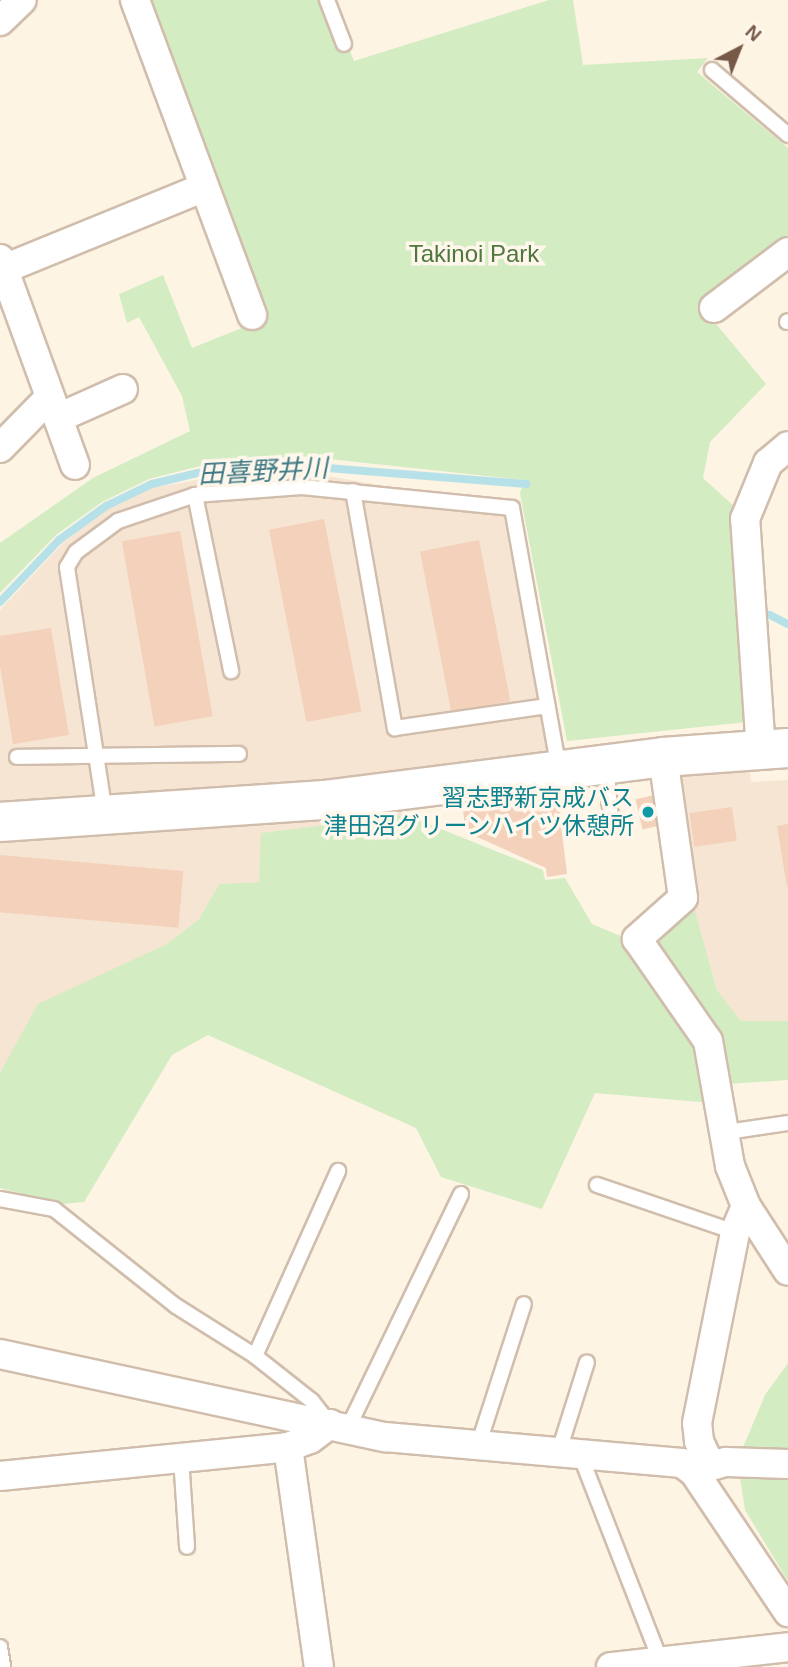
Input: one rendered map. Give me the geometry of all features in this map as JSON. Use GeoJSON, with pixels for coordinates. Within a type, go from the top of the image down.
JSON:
{"type":"FeatureCollection","features":[{"type":"Feature","properties":{"kind":"street"},"geometry":{"type":"LineString","coordinates":[[135,0],[202,188],[252,315]]}},
{"type":"Feature","properties":{"kind":"street"},"geometry":{"type":"LineString","coordinates":[[75,465],[2,264],[202,188]]}},
{"type":"Feature","properties":{"kind":"street"},"geometry":{"type":"LineString","coordinates":[[714,308],[788,252]]}},
{"type":"Feature","properties":{"kind":"street"},"geometry":{"type":"LineString","coordinates":[[0,448],[54,408],[123,389]]}},
{"type":"Feature","properties":{"kind":"street"},"geometry":{"type":"LineString","coordinates":[[0,822],[105,818],[324,800],[663,757],[774,750],[744,554],[745,519],[781,460]]}},
{"type":"Feature","properties":{"kind":"street"},"geometry":{"type":"LineString","coordinates":[[663,757],[682,898],[637,939],[708,1041],[727,1132],[730,1166],[746,1206],[788,1271]]}},
{"type":"Feature","properties":{"kind":"street"},"geometry":{"type":"LineString","coordinates":[[746,1206],[735,1232],[697,1423],[702,1468],[788,1612]]}},
{"type":"Feature","properties":{"kind":"street"},"geometry":{"type":"LineString","coordinates":[[0,1354],[339,1427],[570,1456],[669,1460],[702,1468],[788,1464]]}},
{"type":"Feature","properties":{"kind":"street"},"geometry":{"type":"LineString","coordinates":[[0,1476],[288,1447],[339,1427]]}},
{"type":"Feature","properties":{"kind":"street"},"geometry":{"type":"LineString","coordinates":[[288,1447],[319,1667]]}},
{"type":"Feature","properties":{"kind":"street"},"geometry":{"type":"LineString","coordinates":[[611,1667],[788,1647]]}},
{"type":"Feature","properties":{"kind":"lane"},"geometry":{"type":"LineString","coordinates":[[327,0],[344,44]]}},
{"type":"Feature","properties":{"kind":"lane"},"geometry":{"type":"LineString","coordinates":[[712,70],[788,135]]}},
{"type":"Feature","properties":{"kind":"lane"},"geometry":{"type":"LineString","coordinates":[[105,818],[99,756],[67,567],[76,552],[118,521],[195,495],[302,487],[512,508],[559,770]]}},
{"type":"Feature","properties":{"kind":"lane"},"geometry":{"type":"LineString","coordinates":[[353,491],[395,728],[547,706]]}},
{"type":"Feature","properties":{"kind":"lane"},"geometry":{"type":"LineString","coordinates":[[195,495],[230,671]]}},
{"type":"Feature","properties":{"kind":"lane"},"geometry":{"type":"LineString","coordinates":[[17,757],[239,754]]}},
{"type":"Feature","properties":{"kind":"lane"},"geometry":{"type":"LineString","coordinates":[[606,764],[611,819]]}},
{"type":"Feature","properties":{"kind":"lane"},"geometry":{"type":"LineString","coordinates":[[727,1132],[788,1123]]}},
{"type":"Feature","properties":{"kind":"lane"},"geometry":{"type":"LineString","coordinates":[[255,1356],[338,1171]]}},
{"type":"Feature","properties":{"kind":"lane"},"geometry":{"type":"LineString","coordinates":[[597,1185],[735,1232]]}},
{"type":"Feature","properties":{"kind":"lane"},"geometry":{"type":"LineString","coordinates":[[0,1199],[54,1209],[176,1306],[255,1356],[312,1401],[339,1427],[461,1194]]}},
{"type":"Feature","properties":{"kind":"lane"},"geometry":{"type":"LineString","coordinates":[[478,1446],[524,1304]]}},
{"type":"Feature","properties":{"kind":"lane"},"geometry":{"type":"LineString","coordinates":[[587,1362],[570,1456],[660,1661]]}},
{"type":"Feature","properties":{"kind":"lane"},"geometry":{"type":"LineString","coordinates":[[181,1458],[187,1547]]}},
{"type":"Feature","properties":{"kind":"lane"},"geometry":{"type":"LineString","coordinates":[[0,1647],[3,1667]]}},
{"type":"Feature","properties":{"kind":"shaded area"},"geometry":{"type":"Polygon","coordinates":[[[304,472],[512,508],[557,762],[746,736],[751,782],[788,780],[788,1021],[741,1021],[717,990],[693,904],[669,765],[406,802],[406,815],[262,833],[259,882],[219,884],[199,919],[167,944],[119,967],[15,1049],[0,1073],[0,610],[63,543],[107,509],[152,488],[207,478],[304,472]]]}},
{"type":"Feature","properties":{"kind":"green space","name":"Takinoi Park"},"geometry":{"type":"Polygon","coordinates":[[[138,0],[328,0],[354,61],[549,0],[573,0],[583,65],[708,58],[697,72],[788,148],[788,242],[702,307],[766,384],[710,442],[703,478],[735,507],[747,722],[567,741],[520,493],[525,480],[301,456],[204,465],[149,479],[102,502],[56,535],[0,593],[0,543],[93,478],[190,431],[182,396],[139,317],[127,323],[119,294],[163,275],[192,348],[259,321],[138,0]]]}},
{"type":"Feature","properties":{"kind":"green space"},"geometry":{"type":"Polygon","coordinates":[[[406,815],[543,870],[545,880],[565,878],[592,924],[623,937],[699,1046],[712,1103],[595,1093],[542,1209],[441,1177],[416,1128],[208,1035],[172,1055],[84,1202],[63,1204],[0,1188],[0,1073],[38,1004],[167,944],[199,919],[219,884],[259,882],[261,833],[406,815]]]}},
{"type":"Feature","properties":{"kind":"green space"},"geometry":{"type":"Polygon","coordinates":[[[693,904],[717,990],[741,1021],[788,1021],[788,1080],[728,1084],[648,941],[693,904]]]}},
{"type":"Feature","properties":{"kind":"green space"},"geometry":{"type":"Polygon","coordinates":[[[788,1363],[788,1581],[745,1510],[739,1470],[741,1452],[765,1395],[788,1363]]]}},
{"type":"Feature","properties":{"kind":"building"},"geometry":{"type":"Polygon","coordinates":[[[324,519],[361,711],[306,722],[269,530],[324,519]]]}},
{"type":"Feature","properties":{"kind":"building"},"geometry":{"type":"Polygon","coordinates":[[[180,531],[213,716],[155,726],[122,541],[180,531]]]}},
{"type":"Feature","properties":{"kind":"building"},"geometry":{"type":"Polygon","coordinates":[[[479,540],[510,701],[451,712],[420,551],[479,540]]]}},
{"type":"Feature","properties":{"kind":"building"},"geometry":{"type":"Polygon","coordinates":[[[51,628],[69,735],[13,744],[0,666],[0,636],[51,628]]]}},
{"type":"Feature","properties":{"kind":"building","name":"習志野新京成バス 津田沼グリーンハイツ休憩所"},"geometry":{"type":"Polygon","coordinates":[[[654,795],[661,825],[642,829],[635,799],[654,795]]]}},
{"type":"Feature","properties":{"kind":"building"},"geometry":{"type":"Polygon","coordinates":[[[558,800],[567,874],[547,877],[546,868],[466,832],[463,811],[558,800]]]}},
{"type":"Feature","properties":{"kind":"building"},"geometry":{"type":"Polygon","coordinates":[[[732,807],[737,841],[694,847],[689,813],[732,807]]]}},
{"type":"Feature","properties":{"kind":"building"},"geometry":{"type":"Polygon","coordinates":[[[788,824],[788,886],[787,887],[777,826],[788,824]]]}},
{"type":"Feature","properties":{"kind":"building"},"geometry":{"type":"Polygon","coordinates":[[[0,855],[183,871],[178,928],[0,912],[0,855]]]}},
{"type":"Feature","properties":{"kind":"waterway","name":"田喜野井川"},"geometry":{"type":"LineString","coordinates":[[0,602],[59,540],[106,506],[152,484],[206,471],[303,466],[526,484]]}},
{"type":"Feature","properties":{"kind":"waterway","name":"田喜野井川"},"geometry":{"type":"LineString","coordinates":[[770,615],[788,624]]}},
{"type":"Feature","properties":{"kind":"place","name":"習志野新京成バス 津田沼グリーンハイツ休憩所"},"geometry":{"type":"Point","coordinates":[648,812]}}]}
